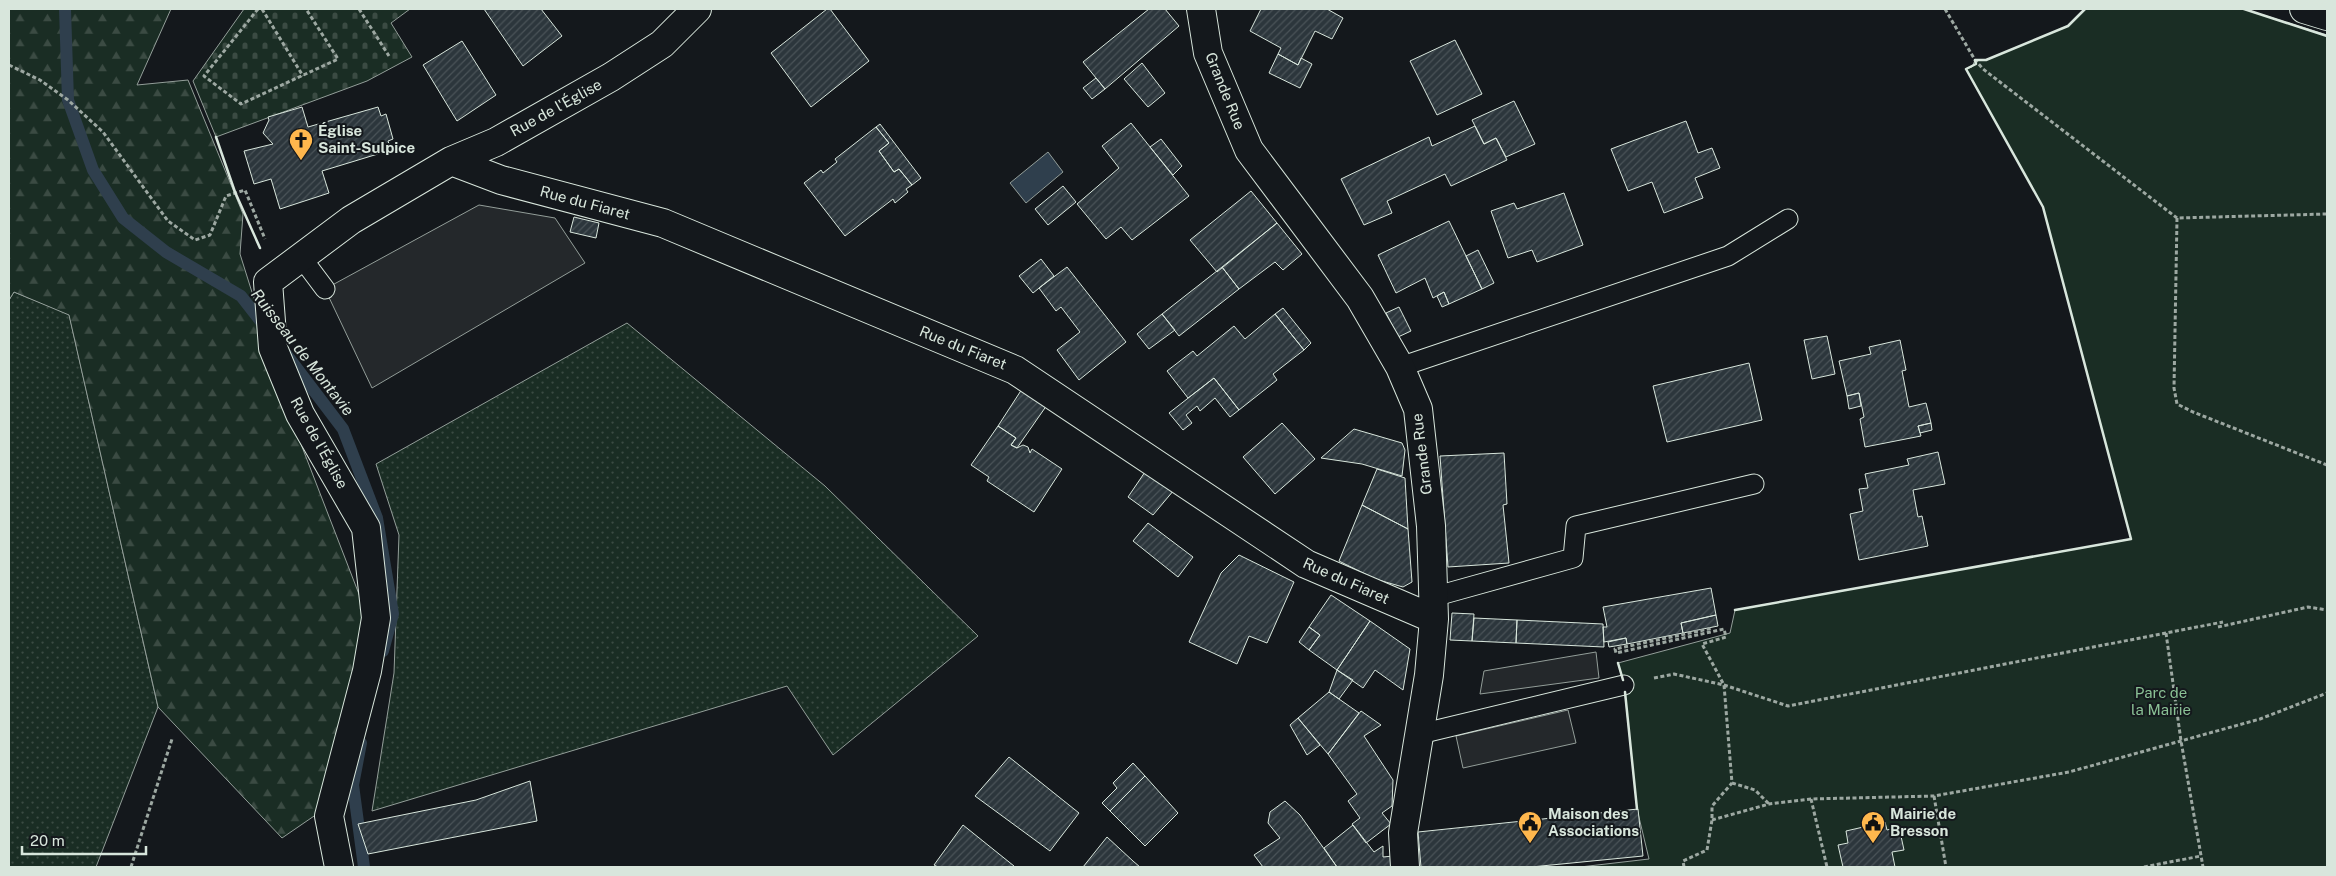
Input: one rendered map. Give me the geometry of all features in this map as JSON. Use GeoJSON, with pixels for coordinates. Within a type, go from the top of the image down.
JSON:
{"type":"FeatureCollection","features":[{"type":"Feature","properties":{"kind":"street","name":"Rue de l'Église"},"geometry":{"type":"LineString","coordinates":[[339,867],[328,816],[367,671],[376,618],[366,528],[300,414],[273,348],[268,282],[351,220],[451,162],[496,142],[600,84],[662,44],[697,9]]}},
{"type":"Feature","properties":{"kind":"street","name":"Grande Rue"},"geometry":{"type":"LineString","coordinates":[[1201,9],[1208,53],[1249,150],[1360,298],[1400,367],[1418,409],[1430,526],[1434,608],[1420,734],[1403,833],[1405,867]]}},
{"type":"Feature","properties":{"kind":"street"},"geometry":{"type":"LineString","coordinates":[[2304,9],[2327,16]]}},
{"type":"Feature","properties":{"kind":"street","name":"Rue du Fiaret"},"geometry":{"type":"LineString","coordinates":[[451,162],[501,180],[663,223],[1015,370],[1306,564],[1434,608]]}},
{"type":"Feature","properties":{"kind":"lane"},"geometry":{"type":"LineString","coordinates":[[1400,367],[1728,256],[1788,219]]}},
{"type":"Feature","properties":{"kind":"lane"},"geometry":{"type":"LineString","coordinates":[[301,257],[324,289]]}},
{"type":"Feature","properties":{"kind":"lane"},"geometry":{"type":"LineString","coordinates":[[1434,608],[1573,558],[1576,526],[1754,484]]}},
{"type":"Feature","properties":{"kind":"lane"},"geometry":{"type":"LineString","coordinates":[[1420,734],[1624,685]]}},
{"type":"Feature","properties":{"kind":"path"},"geometry":{"type":"LineString","coordinates":[[258,9],[204,76],[242,104],[338,59],[306,9]]}},
{"type":"Feature","properties":{"kind":"path"},"geometry":{"type":"LineString","coordinates":[[262,9],[303,76]]}},
{"type":"Feature","properties":{"kind":"path"},"geometry":{"type":"LineString","coordinates":[[359,9],[389,56]]}},
{"type":"Feature","properties":{"kind":"path"},"geometry":{"type":"LineString","coordinates":[[1945,9],[1983,69],[2177,218],[2327,214]]}},
{"type":"Feature","properties":{"kind":"path"},"geometry":{"type":"LineString","coordinates":[[9,65],[40,80],[68,100],[103,132],[168,222],[194,240],[210,235],[226,196]]}},
{"type":"Feature","properties":{"kind":"path"},"geometry":{"type":"LineString","coordinates":[[2177,218],[2174,388],[2176,404],[2327,465]]}},
{"type":"Feature","properties":{"kind":"path"},"geometry":{"type":"LineString","coordinates":[[1624,685],[1674,674],[1724,685],[1788,706],[2223,622],[2218,627],[2308,607],[2327,610]]}},
{"type":"Feature","properties":{"kind":"path"},"geometry":{"type":"LineString","coordinates":[[1684,867],[1683,861],[1707,850],[1712,820],[1712,806],[1732,783],[1724,685],[1702,644],[1726,636],[1724,629],[1616,653],[1615,649],[1713,628]]}},
{"type":"Feature","properties":{"kind":"path"},"geometry":{"type":"LineString","coordinates":[[2166,633],[2181,741],[2203,867]]}},
{"type":"Feature","properties":{"kind":"path"},"geometry":{"type":"LineString","coordinates":[[1712,820],[1770,804],[1811,799],[1934,796],[2069,772],[2260,719],[2327,693]]}},
{"type":"Feature","properties":{"kind":"path"},"geometry":{"type":"LineString","coordinates":[[131,867],[172,739]]}},
{"type":"Feature","properties":{"kind":"path"},"geometry":{"type":"LineString","coordinates":[[1732,783],[1755,790],[1770,804]]}},
{"type":"Feature","properties":{"kind":"path"},"geometry":{"type":"LineString","coordinates":[[1934,796],[1946,867]]}},
{"type":"Feature","properties":{"kind":"path"},"geometry":{"type":"LineString","coordinates":[[1811,799],[1827,867]]}},
{"type":"Feature","properties":{"kind":"path"},"geometry":{"type":"LineString","coordinates":[[2144,867],[2201,856]]}},
{"type":"Feature","properties":{"kind":"green space"},"geometry":{"type":"Polygon","coordinates":[[[9,9],[171,9],[137,85],[188,80],[243,214],[240,254],[294,426],[374,633],[317,814],[282,838],[158,707],[69,315],[14,292],[9,300],[9,9]]]}},
{"type":"Feature","properties":{"kind":"green space"},"geometry":{"type":"Polygon","coordinates":[[[244,9],[410,9],[391,23],[412,57],[367,81],[216,137],[193,81],[244,9]]]}},
{"type":"Feature","properties":{"kind":"green space","name":"Parc de la Mairie"},"geometry":{"type":"Polygon","coordinates":[[[2085,9],[2244,9],[2327,35],[2327,867],[1580,867],[1649,859],[1637,809],[1624,685],[1618,663],[1730,633],[1735,610],[2131,539],[2043,207],[1966,69],[1972,67],[1975,60],[1986,60],[2068,26],[2085,9]]]}},
{"type":"Feature","properties":{"kind":"green space"},"geometry":{"type":"Polygon","coordinates":[[[14,292],[69,314],[158,707],[96,867],[9,867],[9,300],[14,292]]]}},
{"type":"Feature","properties":{"kind":"green space"},"geometry":{"type":"Polygon","coordinates":[[[627,323],[825,486],[978,636],[833,755],[787,686],[372,811],[394,673],[399,535],[376,464],[627,323]]]}},
{"type":"Feature","properties":{"kind":"shaded area"},"geometry":{"type":"Polygon","coordinates":[[[479,205],[555,218],[585,263],[372,388],[325,289],[479,205]]]}},
{"type":"Feature","properties":{"kind":"shaded area"},"geometry":{"type":"Polygon","coordinates":[[[1596,652],[1599,678],[1480,694],[1484,671],[1596,652]]]}},
{"type":"Feature","properties":{"kind":"shaded area"},"geometry":{"type":"Polygon","coordinates":[[[1568,710],[1576,743],[1463,768],[1456,736],[1568,710]]]}},
{"type":"Feature","properties":{"kind":"water"},"geometry":{"type":"Polygon","coordinates":[[[1048,152],[1063,172],[1026,203],[1010,183],[1048,152]]]}},
{"type":"Feature","properties":{"kind":"building"},"geometry":{"type":"Polygon","coordinates":[[[484,9],[541,9],[562,36],[523,66],[484,9]]]}},
{"type":"Feature","properties":{"kind":"building"},"geometry":{"type":"Polygon","coordinates":[[[827,9],[830,9],[869,61],[811,107],[771,53],[827,9]]]}},
{"type":"Feature","properties":{"kind":"building"},"geometry":{"type":"Polygon","coordinates":[[[1149,9],[1165,9],[1179,26],[1105,89],[1083,62],[1149,9]]]}},
{"type":"Feature","properties":{"kind":"building"},"geometry":{"type":"Polygon","coordinates":[[[1261,9],[1327,9],[1343,18],[1332,39],[1315,31],[1298,65],[1278,54],[1281,48],[1250,31],[1261,9]]]}},
{"type":"Feature","properties":{"kind":"building"},"geometry":{"type":"Polygon","coordinates":[[[1455,40],[1482,94],[1437,115],[1410,61],[1455,40]]]}},
{"type":"Feature","properties":{"kind":"building"},"geometry":{"type":"Polygon","coordinates":[[[462,41],[496,95],[457,121],[423,65],[462,41]]]}},
{"type":"Feature","properties":{"kind":"building"},"geometry":{"type":"Polygon","coordinates":[[[1278,54],[1298,65],[1301,58],[1312,64],[1300,88],[1269,73],[1278,54]]]}},
{"type":"Feature","properties":{"kind":"building"},"geometry":{"type":"Polygon","coordinates":[[[1142,63],[1165,93],[1148,107],[1124,79],[1142,63]]]}},
{"type":"Feature","properties":{"kind":"building"},"geometry":{"type":"Polygon","coordinates":[[[1096,78],[1105,89],[1092,99],[1083,88],[1096,78]]]}},
{"type":"Feature","properties":{"kind":"building"},"geometry":{"type":"Polygon","coordinates":[[[1514,101],[1535,144],[1506,157],[1496,138],[1484,144],[1472,120],[1514,101]]]}},
{"type":"Feature","properties":{"kind":"building","name":"Église Saint-Sulpice"},"geometry":{"type":"Polygon","coordinates":[[[302,107],[308,127],[378,107],[381,116],[386,114],[393,139],[388,141],[391,150],[322,171],[329,193],[280,209],[271,179],[254,184],[244,151],[273,144],[263,133],[269,120],[268,117],[302,107]]]}},
{"type":"Feature","properties":{"kind":"building"},"geometry":{"type":"Polygon","coordinates":[[[1686,121],[1698,153],[1712,148],[1720,168],[1695,178],[1703,198],[1664,213],[1652,182],[1628,191],[1611,149],[1686,121]]]}},
{"type":"Feature","properties":{"kind":"building"},"geometry":{"type":"Polygon","coordinates":[[[1131,123],[1189,196],[1132,240],[1121,227],[1106,239],[1077,204],[1119,168],[1102,146],[1131,123]]]}},
{"type":"Feature","properties":{"kind":"building"},"geometry":{"type":"Polygon","coordinates":[[[880,124],[921,178],[912,185],[899,169],[894,172],[879,151],[889,143],[876,127],[880,124]]]}},
{"type":"Feature","properties":{"kind":"building"},"geometry":{"type":"Polygon","coordinates":[[[1475,126],[1484,144],[1496,138],[1507,160],[1451,186],[1445,174],[1387,201],[1392,213],[1364,225],[1341,179],[1429,137],[1432,146],[1475,126]]]}},
{"type":"Feature","properties":{"kind":"building"},"geometry":{"type":"Polygon","coordinates":[[[876,127],[889,143],[879,151],[894,172],[899,169],[912,185],[906,189],[908,192],[895,203],[893,199],[845,236],[804,183],[821,170],[823,173],[837,162],[835,159],[876,127]]]}},
{"type":"Feature","properties":{"kind":"building"},"geometry":{"type":"Polygon","coordinates":[[[1161,139],[1182,166],[1173,175],[1150,147],[1161,139]]]}},
{"type":"Feature","properties":{"kind":"building"},"geometry":{"type":"Polygon","coordinates":[[[1063,186],[1076,202],[1048,225],[1035,209],[1063,186]]]}},
{"type":"Feature","properties":{"kind":"building"},"geometry":{"type":"Polygon","coordinates":[[[1251,191],[1277,223],[1217,272],[1190,240],[1251,191]]]}},
{"type":"Feature","properties":{"kind":"building"},"geometry":{"type":"Polygon","coordinates":[[[1564,193],[1583,245],[1537,262],[1532,250],[1508,258],[1491,211],[1514,203],[1517,209],[1564,193]]]}},
{"type":"Feature","properties":{"kind":"building"},"geometry":{"type":"Polygon","coordinates":[[[574,217],[599,223],[596,238],[570,232],[574,217]]]}},
{"type":"Feature","properties":{"kind":"building"},"geometry":{"type":"Polygon","coordinates":[[[1449,221],[1482,289],[1449,304],[1444,292],[1433,298],[1425,278],[1396,293],[1378,255],[1449,221]]]}},
{"type":"Feature","properties":{"kind":"building"},"geometry":{"type":"Polygon","coordinates":[[[1277,223],[1302,254],[1283,270],[1275,262],[1239,289],[1222,267],[1277,223]]]}},
{"type":"Feature","properties":{"kind":"building"},"geometry":{"type":"Polygon","coordinates":[[[1478,250],[1494,283],[1482,289],[1466,256],[1478,250]]]}},
{"type":"Feature","properties":{"kind":"building"},"geometry":{"type":"Polygon","coordinates":[[[1041,259],[1054,276],[1033,293],[1019,276],[1041,259]]]}},
{"type":"Feature","properties":{"kind":"building"},"geometry":{"type":"Polygon","coordinates":[[[1067,267],[1126,342],[1079,380],[1057,350],[1080,332],[1061,307],[1056,311],[1039,288],[1067,267]]]}},
{"type":"Feature","properties":{"kind":"building"},"geometry":{"type":"Polygon","coordinates":[[[1222,267],[1239,289],[1179,336],[1162,314],[1222,267]]]}},
{"type":"Feature","properties":{"kind":"building"},"geometry":{"type":"Polygon","coordinates":[[[1444,292],[1449,304],[1442,307],[1437,296],[1444,292]]]}},
{"type":"Feature","properties":{"kind":"building"},"geometry":{"type":"Polygon","coordinates":[[[1399,307],[1411,331],[1398,337],[1386,313],[1399,307]]]}},
{"type":"Feature","properties":{"kind":"building"},"geometry":{"type":"Polygon","coordinates":[[[1283,308],[1311,343],[1304,350],[1275,314],[1283,308]]]}},
{"type":"Feature","properties":{"kind":"building"},"geometry":{"type":"Polygon","coordinates":[[[1162,314],[1175,330],[1149,349],[1137,334],[1162,314]]]}},
{"type":"Feature","properties":{"kind":"building"},"geometry":{"type":"Polygon","coordinates":[[[1275,314],[1304,350],[1273,374],[1277,380],[1239,410],[1214,378],[1188,398],[1167,371],[1193,351],[1197,356],[1234,326],[1245,339],[1275,314]]]}},
{"type":"Feature","properties":{"kind":"building"},"geometry":{"type":"Polygon","coordinates":[[[1827,336],[1835,374],[1812,379],[1804,340],[1827,336]]]}},
{"type":"Feature","properties":{"kind":"building"},"geometry":{"type":"Polygon","coordinates":[[[1900,340],[1906,370],[1902,371],[1909,407],[1926,403],[1931,423],[1918,426],[1921,436],[1865,447],[1860,419],[1864,417],[1859,393],[1847,396],[1839,361],[1871,354],[1869,347],[1900,340]]]}},
{"type":"Feature","properties":{"kind":"building"},"geometry":{"type":"Polygon","coordinates":[[[1749,363],[1762,420],[1667,442],[1653,386],[1749,363]]]}},
{"type":"Feature","properties":{"kind":"building"},"geometry":{"type":"Polygon","coordinates":[[[1214,378],[1239,410],[1230,417],[1215,398],[1200,411],[1197,406],[1186,415],[1192,423],[1183,430],[1169,413],[1214,378]]]}},
{"type":"Feature","properties":{"kind":"building"},"geometry":{"type":"Polygon","coordinates":[[[1022,389],[1047,405],[1017,448],[1011,445],[1016,438],[998,426],[1022,389]]]}},
{"type":"Feature","properties":{"kind":"building"},"geometry":{"type":"Polygon","coordinates":[[[1859,393],[1861,406],[1849,409],[1847,396],[1859,393]]]}},
{"type":"Feature","properties":{"kind":"building"},"geometry":{"type":"Polygon","coordinates":[[[1282,423],[1315,459],[1275,494],[1243,457],[1282,423]]]}},
{"type":"Feature","properties":{"kind":"building"},"geometry":{"type":"Polygon","coordinates":[[[1931,423],[1932,430],[1920,433],[1918,426],[1931,423]]]}},
{"type":"Feature","properties":{"kind":"building"},"geometry":{"type":"Polygon","coordinates":[[[998,426],[1016,438],[1011,445],[1017,448],[1023,445],[1028,447],[1030,453],[1032,449],[1062,469],[1034,512],[987,481],[989,477],[971,465],[998,426]]]}},
{"type":"Feature","properties":{"kind":"building"},"geometry":{"type":"Polygon","coordinates":[[[1354,429],[1402,443],[1405,450],[1402,476],[1362,464],[1321,458],[1354,429]]]}},
{"type":"Feature","properties":{"kind":"building"},"geometry":{"type":"Polygon","coordinates":[[[1938,452],[1945,484],[1913,490],[1918,517],[1922,516],[1928,546],[1859,560],[1850,514],[1863,511],[1859,489],[1868,488],[1865,474],[1909,465],[1907,459],[1938,452]]]}},
{"type":"Feature","properties":{"kind":"building"},"geometry":{"type":"Polygon","coordinates":[[[1504,453],[1507,504],[1503,505],[1509,563],[1448,567],[1440,456],[1504,453]]]}},
{"type":"Feature","properties":{"kind":"building"},"geometry":{"type":"Polygon","coordinates":[[[1377,469],[1405,478],[1408,529],[1362,505],[1377,469]]]}},
{"type":"Feature","properties":{"kind":"building"},"geometry":{"type":"Polygon","coordinates":[[[1145,472],[1174,490],[1153,515],[1128,497],[1145,472]]]}},
{"type":"Feature","properties":{"kind":"building"},"geometry":{"type":"Polygon","coordinates":[[[1362,505],[1408,529],[1412,582],[1403,587],[1375,579],[1339,561],[1362,505]]]}},
{"type":"Feature","properties":{"kind":"building"},"geometry":{"type":"Polygon","coordinates":[[[1148,523],[1193,557],[1178,577],[1133,541],[1148,523]]]}},
{"type":"Feature","properties":{"kind":"building"},"geometry":{"type":"Polygon","coordinates":[[[1239,555],[1294,582],[1267,643],[1249,636],[1237,664],[1189,642],[1221,573],[1239,555]]]}},
{"type":"Feature","properties":{"kind":"building"},"geometry":{"type":"Polygon","coordinates":[[[1711,588],[1716,615],[1681,623],[1683,633],[1627,644],[1626,638],[1604,642],[1603,627],[1607,627],[1603,607],[1711,588]]]}},
{"type":"Feature","properties":{"kind":"building"},"geometry":{"type":"Polygon","coordinates":[[[1331,595],[1370,621],[1337,670],[1309,650],[1320,635],[1309,627],[1331,595]]]}},
{"type":"Feature","properties":{"kind":"building"},"geometry":{"type":"Polygon","coordinates":[[[1452,613],[1474,614],[1472,641],[1450,640],[1452,613]]]}},
{"type":"Feature","properties":{"kind":"building"},"geometry":{"type":"Polygon","coordinates":[[[1716,615],[1718,626],[1683,633],[1681,623],[1716,615]]]}},
{"type":"Feature","properties":{"kind":"building"},"geometry":{"type":"Polygon","coordinates":[[[1474,618],[1517,620],[1516,643],[1472,641],[1474,618]]]}},
{"type":"Feature","properties":{"kind":"building"},"geometry":{"type":"Polygon","coordinates":[[[1517,620],[1603,624],[1604,647],[1516,643],[1517,620]]]}},
{"type":"Feature","properties":{"kind":"building"},"geometry":{"type":"Polygon","coordinates":[[[1370,621],[1410,649],[1403,690],[1375,670],[1363,688],[1337,670],[1370,621]]]}},
{"type":"Feature","properties":{"kind":"building"},"geometry":{"type":"Polygon","coordinates":[[[1309,627],[1320,635],[1309,650],[1299,642],[1309,627]]]}},
{"type":"Feature","properties":{"kind":"building"},"geometry":{"type":"Polygon","coordinates":[[[1626,638],[1627,644],[1609,647],[1608,642],[1626,638]]]}},
{"type":"Feature","properties":{"kind":"building"},"geometry":{"type":"Polygon","coordinates":[[[1337,670],[1353,680],[1339,699],[1329,692],[1337,670]]]}},
{"type":"Feature","properties":{"kind":"building"},"geometry":{"type":"Polygon","coordinates":[[[1329,692],[1359,713],[1328,754],[1298,718],[1329,692]]]}},
{"type":"Feature","properties":{"kind":"building"},"geometry":{"type":"Polygon","coordinates":[[[1361,711],[1381,725],[1364,736],[1393,780],[1392,806],[1382,813],[1391,824],[1366,843],[1352,824],[1360,818],[1348,801],[1357,794],[1328,754],[1361,711]]]}},
{"type":"Feature","properties":{"kind":"building"},"geometry":{"type":"Polygon","coordinates":[[[1298,718],[1320,745],[1307,755],[1290,725],[1298,718]]]}},
{"type":"Feature","properties":{"kind":"building"},"geometry":{"type":"Polygon","coordinates":[[[1009,757],[1079,813],[1050,851],[975,796],[1009,757]]]}},
{"type":"Feature","properties":{"kind":"building"},"geometry":{"type":"Polygon","coordinates":[[[1133,763],[1145,776],[1110,811],[1102,803],[1117,788],[1113,783],[1133,763]]]}},
{"type":"Feature","properties":{"kind":"building"},"geometry":{"type":"Polygon","coordinates":[[[1145,776],[1178,813],[1145,846],[1110,811],[1145,776]]]}},
{"type":"Feature","properties":{"kind":"building"},"geometry":{"type":"Polygon","coordinates":[[[530,781],[537,821],[368,854],[358,824],[476,800],[530,781]]]}},
{"type":"Feature","properties":{"kind":"building"},"geometry":{"type":"Polygon","coordinates":[[[1285,801],[1300,815],[1337,867],[1263,867],[1254,855],[1280,838],[1268,823],[1270,812],[1285,801]]]}},
{"type":"Feature","properties":{"kind":"building","name":"Maison des Associations"},"geometry":{"type":"Polygon","coordinates":[[[1638,809],[1643,856],[1531,867],[1421,867],[1418,832],[1638,809]]]}},
{"type":"Feature","properties":{"kind":"building","name":"Mairie de Bresson"},"geometry":{"type":"Polygon","coordinates":[[[1885,822],[1887,830],[1899,827],[1904,850],[1892,852],[1895,867],[1843,867],[1838,845],[1848,843],[1846,831],[1885,822]]]}},
{"type":"Feature","properties":{"kind":"building"},"geometry":{"type":"Polygon","coordinates":[[[963,825],[1014,866],[938,867],[934,865],[963,825]]]}},
{"type":"Feature","properties":{"kind":"building"},"geometry":{"type":"Polygon","coordinates":[[[1353,825],[1374,852],[1383,846],[1383,857],[1393,856],[1393,867],[1337,867],[1324,848],[1353,825]]]}},
{"type":"Feature","properties":{"kind":"building"},"geometry":{"type":"Polygon","coordinates":[[[1107,837],[1133,861],[1140,867],[1083,867],[1107,837]]]}},
{"type":"Feature","properties":{"kind":"waterway","name":"Ruisseau de Montavie"},"geometry":{"type":"LineString","coordinates":[[65,9],[68,100],[93,170],[123,218],[166,252],[241,296],[266,328]]}},
{"type":"Feature","properties":{"kind":"waterway","name":"Ruisseau de Montavie"},"geometry":{"type":"LineString","coordinates":[[286,354],[343,429],[377,518],[393,614],[383,651]]}},
{"type":"Feature","properties":{"kind":"waterway","name":"Ruisseau de Montavie"},"geometry":{"type":"LineString","coordinates":[[361,743],[353,785],[364,867]]}},
{"type":"Feature","properties":{"kind":"wall"},"geometry":{"type":"LineString","coordinates":[[1735,610],[2131,539],[2043,207],[1966,69],[1976,64],[1975,60],[1986,60],[2068,26],[2085,9]]}},
{"type":"Feature","properties":{"kind":"wall"},"geometry":{"type":"LineString","coordinates":[[2244,9],[2327,36]]}},
{"type":"Feature","properties":{"kind":"wall"},"geometry":{"type":"LineString","coordinates":[[216,137],[235,192],[260,248]]}},
{"type":"Feature","properties":{"kind":"wall"},"geometry":{"type":"LineString","coordinates":[[1618,663],[1623,680]]}},
{"type":"Feature","properties":{"kind":"wall"},"geometry":{"type":"LineString","coordinates":[[1625,692],[1637,809]]}},
{"type":"Feature","properties":{"kind":"place","name":"Église Saint-Sulpice"},"geometry":{"type":"Point","coordinates":[301,161]}},
{"type":"Feature","properties":{"kind":"place","name":"Maison des Associations"},"geometry":{"type":"Point","coordinates":[1530,844]}},
{"type":"Feature","properties":{"kind":"place","name":"Mairie de Bresson"},"geometry":{"type":"Point","coordinates":[1873,844]}}]}
